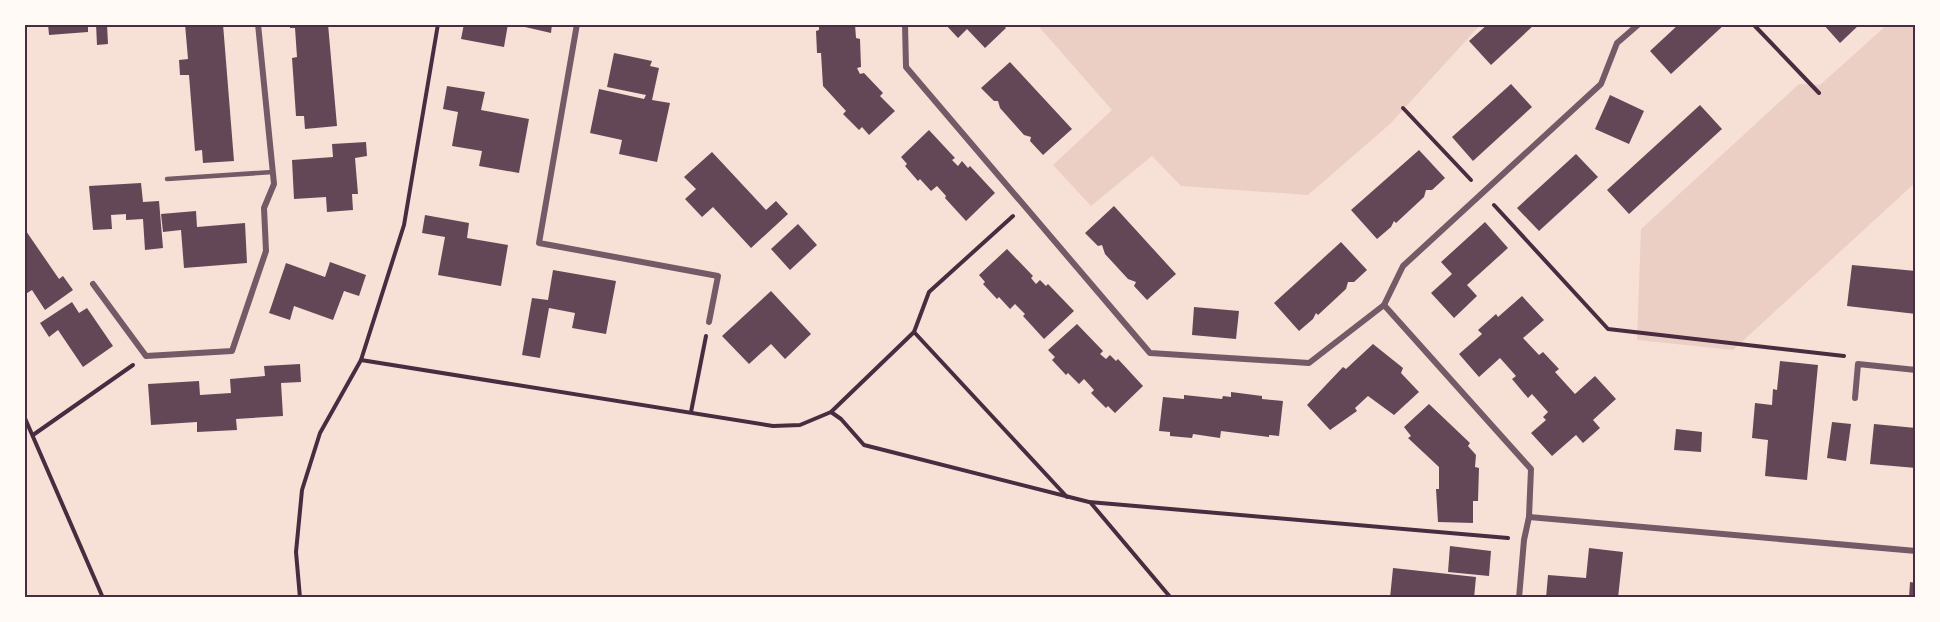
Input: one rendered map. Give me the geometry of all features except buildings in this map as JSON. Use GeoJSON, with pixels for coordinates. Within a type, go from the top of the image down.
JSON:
{"type":"FeatureCollection","features":[{"type":"Feature","properties":{"kind":"street"},"geometry":{"type":"LineString","coordinates":[[93,284],[146,357],[232,351],[266,251],[264,208],[274,184],[258,24]]}},
{"type":"Feature","properties":{"kind":"street"},"geometry":{"type":"LineString","coordinates":[[577,24],[539,243],[718,276],[709,322]]}},
{"type":"Feature","properties":{"kind":"street"},"geometry":{"type":"LineString","coordinates":[[905,24],[906,67],[1150,352],[1309,363],[1384,305],[1402,266],[1601,84],[1617,43],[1639,24]]}},
{"type":"Feature","properties":{"kind":"street"},"geometry":{"type":"LineString","coordinates":[[1384,305],[1531,469],[1529,517],[1524,540],[1519,598]]}},
{"type":"Feature","properties":{"kind":"street"},"geometry":{"type":"LineString","coordinates":[[1854,398],[1858,364],[1916,370]]}},
{"type":"Feature","properties":{"kind":"street"},"geometry":{"type":"LineString","coordinates":[[1529,517],[1916,551]]}},
{"type":"Feature","properties":{"kind":"lane"},"geometry":{"type":"LineString","coordinates":[[167,179],[273,172]]}},
{"type":"Feature","properties":{"kind":"path"},"geometry":{"type":"LineString","coordinates":[[300,598],[296,552],[302,490],[320,433],[361,360],[404,225],[438,24]]}},
{"type":"Feature","properties":{"kind":"path"},"geometry":{"type":"LineString","coordinates":[[1753,24],[1819,93]]}},
{"type":"Feature","properties":{"kind":"path"},"geometry":{"type":"LineString","coordinates":[[1403,108],[1608,330],[1845,356],[1858,364]]}},
{"type":"Feature","properties":{"kind":"path"},"geometry":{"type":"LineString","coordinates":[[361,360],[773,426],[800,425],[831,412],[914,332],[928,292],[1024,205]]}},
{"type":"Feature","properties":{"kind":"path"},"geometry":{"type":"LineString","coordinates":[[691,412],[709,322]]}},
{"type":"Feature","properties":{"kind":"path"},"geometry":{"type":"LineString","coordinates":[[914,332],[1068,498]]}},
{"type":"Feature","properties":{"kind":"path"},"geometry":{"type":"LineString","coordinates":[[33,435],[146,357]]}},
{"type":"Feature","properties":{"kind":"path"},"geometry":{"type":"LineString","coordinates":[[831,412],[841,419],[864,445],[1089,502],[1524,540]]}},
{"type":"Feature","properties":{"kind":"path"},"geometry":{"type":"LineString","coordinates":[[24,416],[103,598]]}},
{"type":"Feature","properties":{"kind":"path"},"geometry":{"type":"LineString","coordinates":[[1089,502],[1171,598]]}},
{"type":"Feature","properties":{"kind":"shaded area"},"geometry":{"type":"Polygon","coordinates":[[[1039,24],[1481,24],[1390,124],[1308,195],[1181,186],[1152,156],[1091,206],[1053,165],[1112,110],[1040,28],[1039,24]]]}},
{"type":"Feature","properties":{"kind":"shaded area"},"geometry":{"type":"Polygon","coordinates":[[[1888,24],[1916,24],[1916,182],[1733,350],[1637,340],[1641,229],[1799,84],[1820,85],[1888,24]]]}}]}
